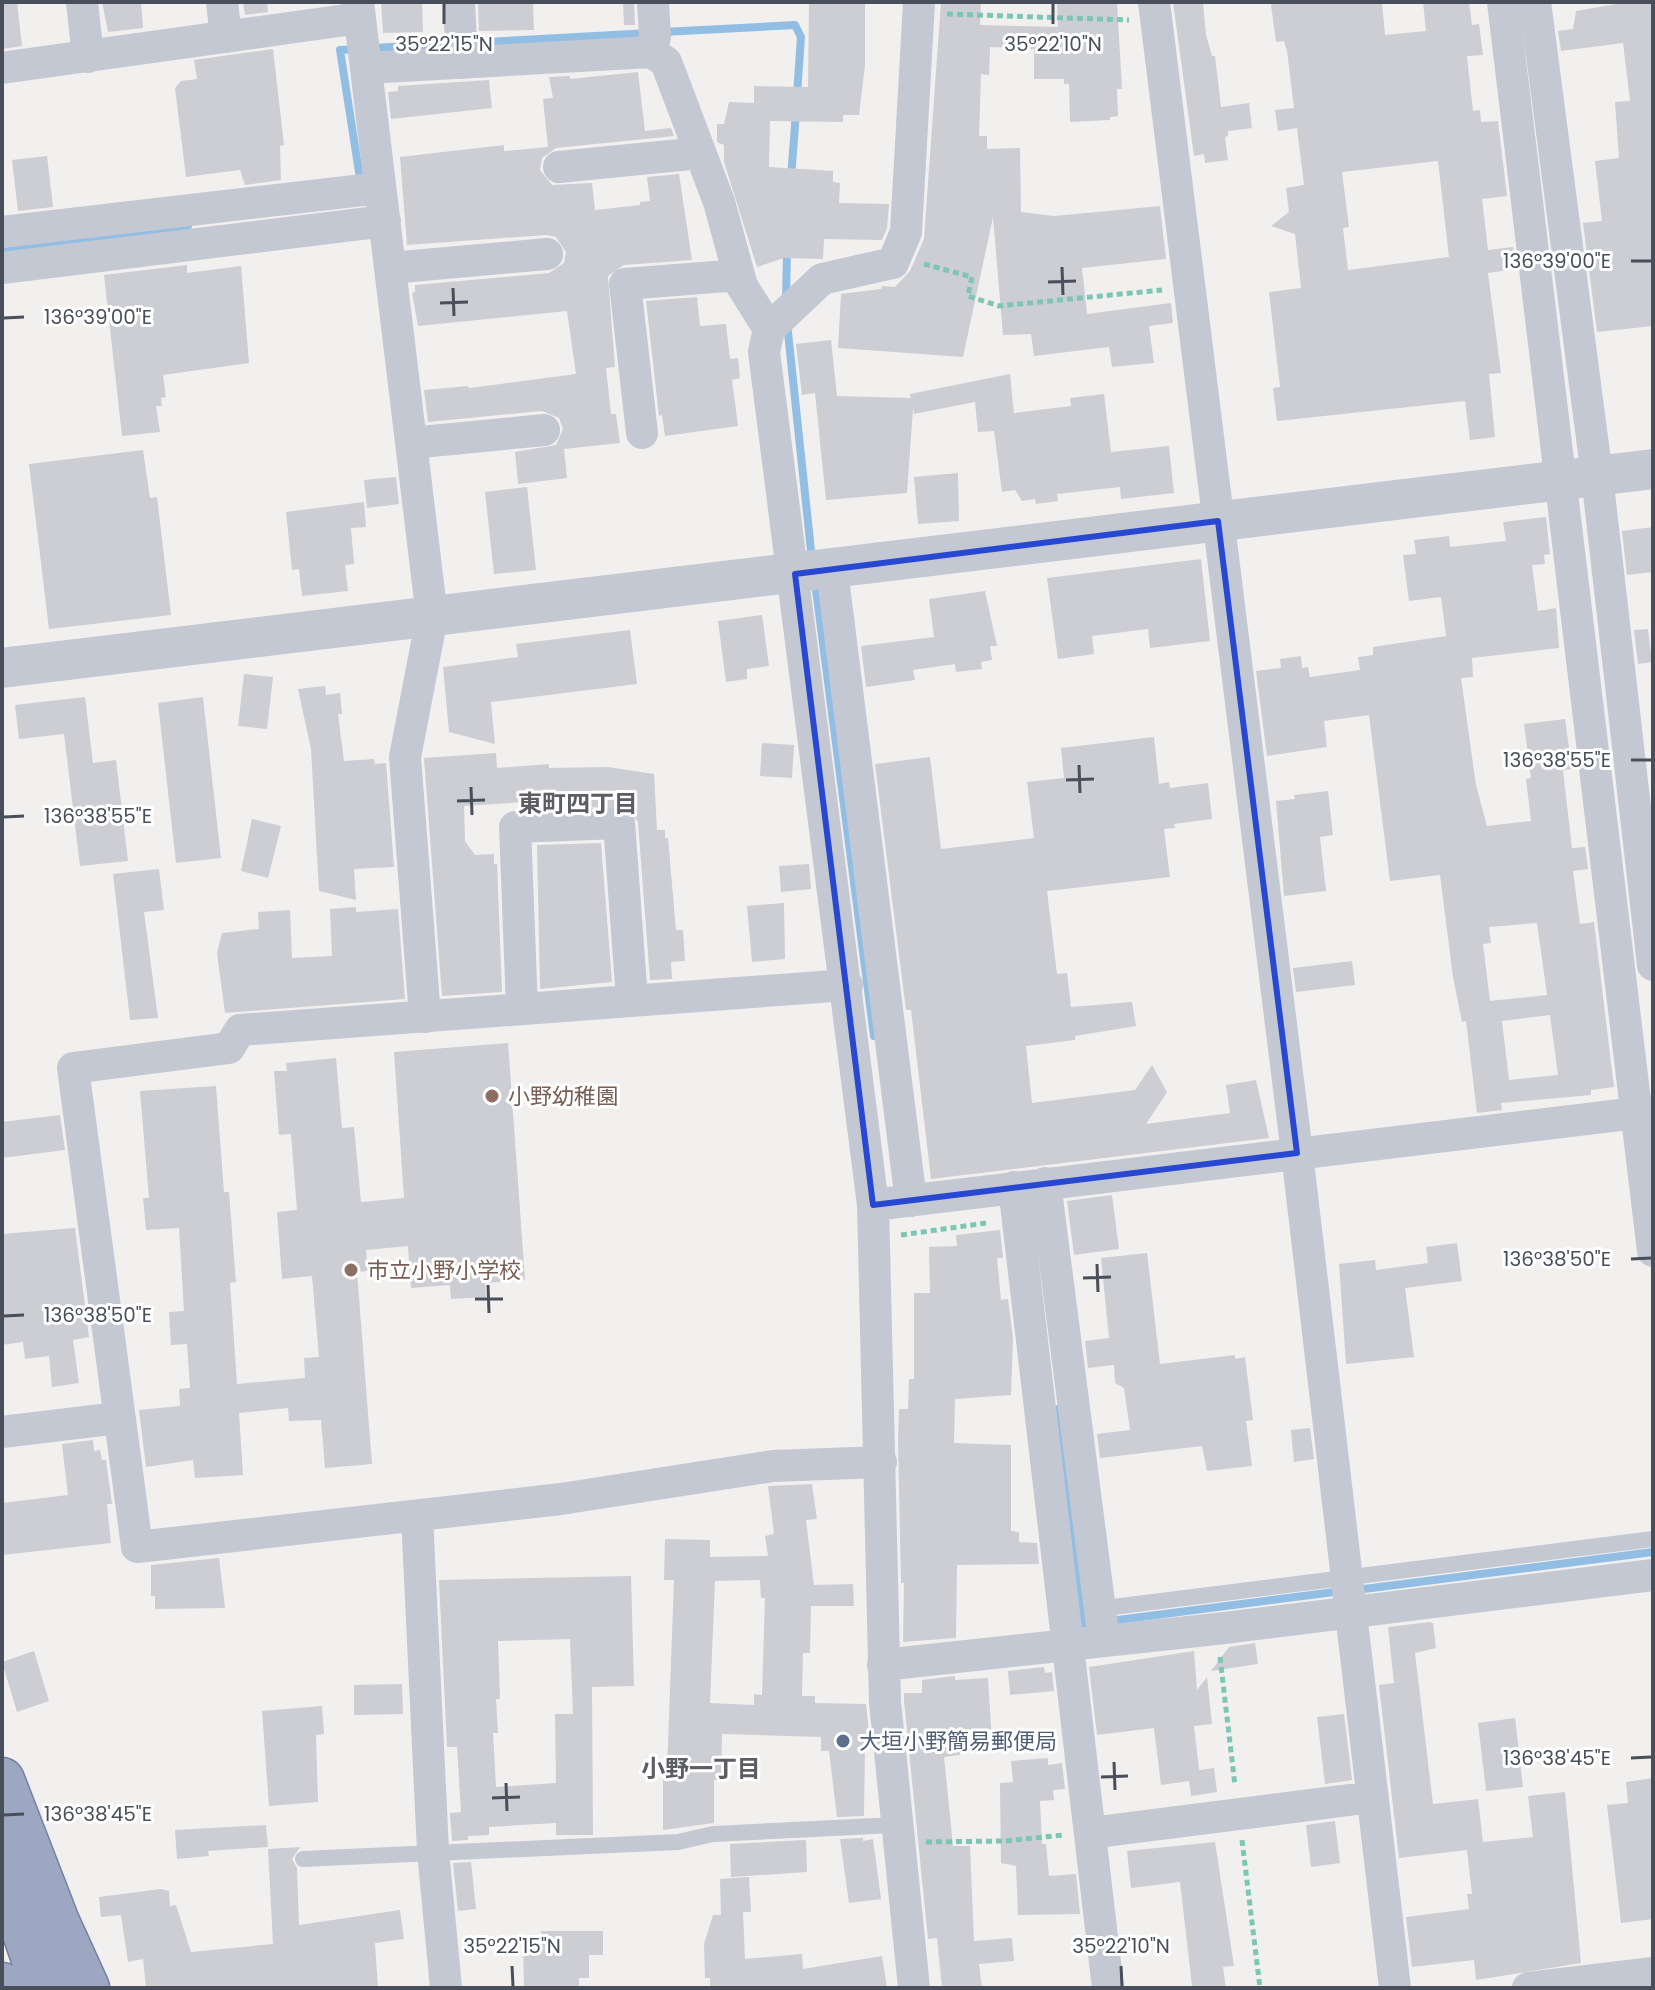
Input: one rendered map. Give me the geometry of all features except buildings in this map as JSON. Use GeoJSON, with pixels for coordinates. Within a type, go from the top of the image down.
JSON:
{"type":"FeatureCollection","features":[{"type":"Feature","properties":{"kind":"highway"},"geometry":{"type":"LineString","coordinates":[[2,1780],[57,1922],[87,1988]]}},
{"type":"Feature","properties":{"kind":"highway"},"geometry":{"type":"LineString","coordinates":[[2,1867],[44,1988]]}},
{"type":"Feature","properties":{"kind":"street"},"geometry":{"type":"LineString","coordinates":[[82,2],[88,57]]}},
{"type":"Feature","properties":{"kind":"street"},"geometry":{"type":"LineString","coordinates":[[222,2],[226,37]]}},
{"type":"Feature","properties":{"kind":"street"},"geometry":{"type":"LineString","coordinates":[[459,2],[462,63]]}},
{"type":"Feature","properties":{"kind":"street"},"geometry":{"type":"LineString","coordinates":[[651,52],[655,36],[653,2]]}},
{"type":"Feature","properties":{"kind":"street"},"geometry":{"type":"LineString","coordinates":[[1503,2],[1653,965]]}},
{"type":"Feature","properties":{"kind":"street"},"geometry":{"type":"LineString","coordinates":[[1535,2],[1579,478],[1644,1112],[1653,1251]]}},
{"type":"Feature","properties":{"kind":"street"},"geometry":{"type":"LineString","coordinates":[[911,1201],[813,572],[764,352],[769,329],[822,279],[893,263],[906,232],[918,7]]}},
{"type":"Feature","properties":{"kind":"street"},"geometry":{"type":"LineString","coordinates":[[2,68],[226,37],[359,10],[432,617],[405,757],[425,1017]]}},
{"type":"Feature","properties":{"kind":"street"},"geometry":{"type":"LineString","coordinates":[[1155,12],[1297,1153],[1395,1988]]}},
{"type":"Feature","properties":{"kind":"street"},"geometry":{"type":"LineString","coordinates":[[366,68],[651,52],[666,62],[719,202],[739,275],[769,329]]}},
{"type":"Feature","properties":{"kind":"street"},"geometry":{"type":"LineString","coordinates":[[559,167],[700,153]]}},
{"type":"Feature","properties":{"kind":"street"},"geometry":{"type":"LineString","coordinates":[[2,232],[380,188]]}},
{"type":"Feature","properties":{"kind":"street"},"geometry":{"type":"LineString","coordinates":[[2,268],[385,221]]}},
{"type":"Feature","properties":{"kind":"street"},"geometry":{"type":"LineString","coordinates":[[390,268],[547,254]]}},
{"type":"Feature","properties":{"kind":"street"},"geometry":{"type":"LineString","coordinates":[[642,433],[625,284],[739,275]]}},
{"type":"Feature","properties":{"kind":"street"},"geometry":{"type":"LineString","coordinates":[[411,443],[544,430]]}},
{"type":"Feature","properties":{"kind":"street"},"geometry":{"type":"LineString","coordinates":[[2,668],[1653,469]]}},
{"type":"Feature","properties":{"kind":"street"},"geometry":{"type":"LineString","coordinates":[[813,572],[847,985],[876,1238],[883,1665],[896,1834],[914,1988]]}},
{"type":"Feature","properties":{"kind":"street"},"geometry":{"type":"LineString","coordinates":[[522,1008],[515,827],[619,823],[632,1000]]}},
{"type":"Feature","properties":{"kind":"street"},"geometry":{"type":"LineString","coordinates":[[847,985],[240,1030],[229,1048],[73,1068],[137,1547],[561,1499],[773,1466],[881,1462]]}},
{"type":"Feature","properties":{"kind":"street"},"geometry":{"type":"LineString","coordinates":[[873,1205],[1644,1112]]}},
{"type":"Feature","properties":{"kind":"street"},"geometry":{"type":"LineString","coordinates":[[1030,1185],[1018,1219],[1108,1988]]}},
{"type":"Feature","properties":{"kind":"street"},"geometry":{"type":"LineString","coordinates":[[1030,1185],[1104,1641]]}},
{"type":"Feature","properties":{"kind":"street"},"geometry":{"type":"LineString","coordinates":[[2,1432],[118,1418]]}},
{"type":"Feature","properties":{"kind":"street"},"geometry":{"type":"LineString","coordinates":[[417,1516],[433,1851],[446,1988]]}},
{"type":"Feature","properties":{"kind":"street"},"geometry":{"type":"LineString","coordinates":[[883,1665],[1349,1613],[1653,1575]]}},
{"type":"Feature","properties":{"kind":"street"},"geometry":{"type":"LineString","coordinates":[[1090,1833],[1372,1797]]}},
{"type":"Feature","properties":{"kind":"street"},"geometry":{"type":"LineString","coordinates":[[1528,1988],[1653,1973]]}},
{"type":"Feature","properties":{"kind":"lane"},"geometry":{"type":"LineString","coordinates":[[1097,1609],[1653,1539]]}},
{"type":"Feature","properties":{"kind":"lane"},"geometry":{"type":"LineString","coordinates":[[303,1859],[678,1842],[729,1833],[896,1834]]}},
{"type":"Feature","properties":{"kind":"path"},"geometry":{"type":"LineString","coordinates":[[918,7],[1155,12]]}},
{"type":"Feature","properties":{"kind":"path"},"geometry":{"type":"LineString","coordinates":[[896,256],[972,277],[968,296],[999,306],[1189,287]]}},
{"type":"Feature","properties":{"kind":"path"},"geometry":{"type":"LineString","coordinates":[[876,1238],[1018,1219]]}},
{"type":"Feature","properties":{"kind":"path"},"geometry":{"type":"LineString","coordinates":[[896,1834],[1005,1841],[1090,1833]]}},
{"type":"Feature","properties":{"kind":"highlighted area"},"geometry":{"type":"Polygon","coordinates":[[[1218,521],[1297,1153],[873,1205],[795,574],[1218,521]]]}},
{"type":"Feature","properties":{"kind":"waterway"},"geometry":{"type":"LineString","coordinates":[[663,32],[795,25],[801,37],[797,94]]}},
{"type":"Feature","properties":{"kind":"waterway"},"geometry":{"type":"LineString","coordinates":[[467,43],[650,33]]}},
{"type":"Feature","properties":{"kind":"waterway"},"geometry":{"type":"LineString","coordinates":[[372,48],[454,44]]}},
{"type":"Feature","properties":{"kind":"waterway"},"geometry":{"type":"LineString","coordinates":[[358,49],[340,50],[361,185]]}},
{"type":"Feature","properties":{"kind":"waterway"},"geometry":{"type":"LineString","coordinates":[[791,178],[796,112]]}},
{"type":"Feature","properties":{"kind":"waterway"},"geometry":{"type":"LineString","coordinates":[[2,249],[188,226]]}},
{"type":"Feature","properties":{"kind":"waterway"},"geometry":{"type":"LineString","coordinates":[[786,302],[787,247]]}},
{"type":"Feature","properties":{"kind":"waterway"},"geometry":{"type":"LineString","coordinates":[[787,323],[812,560]]}},
{"type":"Feature","properties":{"kind":"waterway"},"geometry":{"type":"LineString","coordinates":[[815,582],[874,1036]]}},
{"type":"Feature","properties":{"kind":"waterway"},"geometry":{"type":"LineString","coordinates":[[1058,1409],[1083,1624],[1096,1623]]}},
{"type":"Feature","properties":{"kind":"waterway"},"geometry":{"type":"LineString","coordinates":[[1356,1590],[1653,1552]]}},
{"type":"Feature","properties":{"kind":"waterway"},"geometry":{"type":"LineString","coordinates":[[1110,1621],[1342,1591]]}},
{"type":"Feature","properties":{"kind":"place","name":"小野幼稚園"},"geometry":{"type":"Point","coordinates":[492,1096]}},
{"type":"Feature","properties":{"kind":"place","name":"市立小野小学校"},"geometry":{"type":"Point","coordinates":[351,1270]}},
{"type":"Feature","properties":{"kind":"place","name":"大垣小野簡易郵便局"},"geometry":{"type":"Point","coordinates":[843,1741]}},
{"type":"Feature","properties":{"kind":"district","name":"東町四丁目"},"geometry":{"type":"Point","coordinates":[578,804]}},
{"type":"Feature","properties":{"kind":"district","name":"小野一丁目"},"geometry":{"type":"Point","coordinates":[701,1769]}}]}
